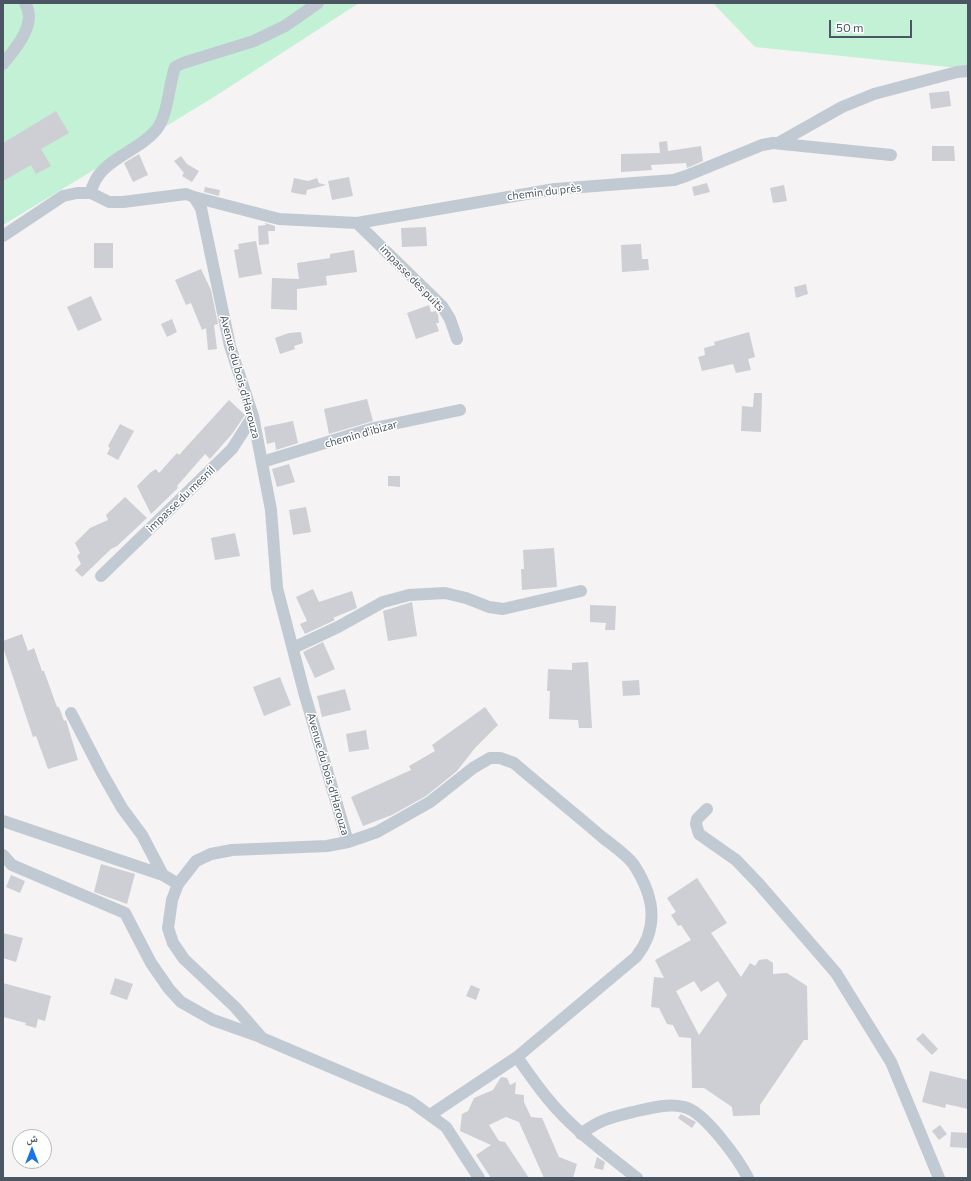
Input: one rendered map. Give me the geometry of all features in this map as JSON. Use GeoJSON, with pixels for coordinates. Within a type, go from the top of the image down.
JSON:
{"type":"FeatureCollection","features":[{"type":"Feature","properties":{"kind":"street"},"geometry":{"type":"LineString","coordinates":[[3,64],[22,41],[29,14],[25,3]]}},
{"type":"Feature","properties":{"kind":"street"},"geometry":{"type":"LineString","coordinates":[[3,236],[63,196],[91,193],[93,182],[102,170],[140,145],[158,128],[167,103],[170,81],[175,67],[183,63],[254,41],[285,26],[318,3]]}},
{"type":"Feature","properties":{"kind":"street"},"geometry":{"type":"LineString","coordinates":[[780,142],[842,107],[874,94],[957,72],[968,71]]}},
{"type":"Feature","properties":{"kind":"street","name":"chemin du près"},"geometry":{"type":"LineString","coordinates":[[91,193],[109,202],[186,194],[279,219],[357,223],[555,189],[674,180],[762,145],[780,142],[891,155]]}},
{"type":"Feature","properties":{"kind":"street","name":"Avenue du bois d'Harouza"},"geometry":{"type":"LineString","coordinates":[[194,197],[201,208],[230,346],[253,416],[271,510],[276,588],[304,692],[348,842],[327,846],[232,850],[211,854],[196,861],[178,884],[172,900],[168,928],[173,943],[184,959],[235,1007],[262,1038],[410,1101],[446,1127],[479,1178]]}},
{"type":"Feature","properties":{"kind":"street","name":"impasse des puits"},"geometry":{"type":"LineString","coordinates":[[357,223],[442,306],[450,319],[457,339]]}},
{"type":"Feature","properties":{"kind":"street","name":"chemin d'ibizar"},"geometry":{"type":"LineString","coordinates":[[262,462],[374,428],[460,410]]}},
{"type":"Feature","properties":{"kind":"street","name":"impasse du mesnil"},"geometry":{"type":"LineString","coordinates":[[101,576],[232,449],[253,416]]}},
{"type":"Feature","properties":{"kind":"street"},"geometry":{"type":"LineString","coordinates":[[293,648],[338,627],[383,602],[409,595],[445,593],[477,601],[489,607],[502,609],[581,590]]}},
{"type":"Feature","properties":{"kind":"street"},"geometry":{"type":"LineString","coordinates":[[71,713],[102,773],[122,808],[142,835],[163,875]]}},
{"type":"Feature","properties":{"kind":"street"},"geometry":{"type":"LineString","coordinates":[[348,842],[377,832],[430,802],[473,768],[490,758],[500,758],[514,763],[633,864],[648,894],[653,920],[652,928],[646,945],[636,957],[517,1057],[430,1115]]}},
{"type":"Feature","properties":{"kind":"street"},"geometry":{"type":"LineString","coordinates":[[707,809],[697,819],[696,824],[699,834],[736,860],[760,884],[836,973],[870,1026],[890,1062],[939,1178]]}},
{"type":"Feature","properties":{"kind":"street"},"geometry":{"type":"LineString","coordinates":[[3,821],[163,875],[178,884]]}},
{"type":"Feature","properties":{"kind":"street"},"geometry":{"type":"LineString","coordinates":[[3,855],[12,865],[125,913],[152,963],[169,989],[181,1002],[213,1020],[262,1038]]}},
{"type":"Feature","properties":{"kind":"street"},"geometry":{"type":"LineString","coordinates":[[517,1057],[547,1099],[581,1134],[637,1178]]}},
{"type":"Feature","properties":{"kind":"street"},"geometry":{"type":"LineString","coordinates":[[581,1134],[602,1119],[657,1106],[685,1107],[698,1114],[735,1155],[748,1178]]}},
{"type":"Feature","properties":{"kind":"green space"},"geometry":{"type":"Polygon","coordinates":[[[3,3],[359,3],[214,97],[3,225],[3,3]]]}},
{"type":"Feature","properties":{"kind":"green space"},"geometry":{"type":"Polygon","coordinates":[[[713,3],[968,3],[968,69],[755,47],[713,3]]]}},
{"type":"Feature","properties":{"kind":"building"},"geometry":{"type":"Polygon","coordinates":[[[949,91],[951,106],[931,109],[929,93],[949,91]]]}},
{"type":"Feature","properties":{"kind":"building"},"geometry":{"type":"Polygon","coordinates":[[[56,111],[69,133],[41,149],[51,166],[36,174],[31,165],[3,181],[3,143],[56,111]]]}},
{"type":"Feature","properties":{"kind":"building"},"geometry":{"type":"Polygon","coordinates":[[[667,141],[668,151],[701,146],[703,161],[687,168],[686,163],[651,165],[652,170],[621,172],[621,154],[660,153],[659,142],[667,141]]]}},
{"type":"Feature","properties":{"kind":"building"},"geometry":{"type":"Polygon","coordinates":[[[932,146],[954,146],[955,161],[932,161],[932,146]]]}},
{"type":"Feature","properties":{"kind":"building"},"geometry":{"type":"Polygon","coordinates":[[[139,154],[148,175],[133,182],[124,163],[139,154]]]}},
{"type":"Feature","properties":{"kind":"building"},"geometry":{"type":"Polygon","coordinates":[[[181,156],[187,164],[199,171],[192,182],[182,176],[184,173],[174,161],[181,156]]]}},
{"type":"Feature","properties":{"kind":"building"},"geometry":{"type":"Polygon","coordinates":[[[349,177],[353,196],[332,200],[328,181],[349,177]]]}},
{"type":"Feature","properties":{"kind":"building"},"geometry":{"type":"Polygon","coordinates":[[[294,178],[308,181],[317,178],[319,183],[326,185],[307,190],[306,195],[294,193],[291,192],[294,178]]]}},
{"type":"Feature","properties":{"kind":"building"},"geometry":{"type":"Polygon","coordinates":[[[707,183],[710,192],[694,196],[692,187],[707,183]]]}},
{"type":"Feature","properties":{"kind":"building"},"geometry":{"type":"Polygon","coordinates":[[[784,185],[787,201],[773,203],[770,188],[784,185]]]}},
{"type":"Feature","properties":{"kind":"building"},"geometry":{"type":"Polygon","coordinates":[[[205,187],[220,190],[219,196],[204,192],[205,187]]]}},
{"type":"Feature","properties":{"kind":"building"},"geometry":{"type":"Polygon","coordinates":[[[265,223],[275,226],[275,231],[268,231],[269,244],[259,245],[258,226],[266,225],[265,223]]]}},
{"type":"Feature","properties":{"kind":"building"},"geometry":{"type":"Polygon","coordinates":[[[426,227],[427,246],[402,247],[401,228],[426,227]]]}},
{"type":"Feature","properties":{"kind":"building"},"geometry":{"type":"Polygon","coordinates":[[[256,241],[262,274],[239,278],[234,250],[239,249],[238,244],[256,241]]]}},
{"type":"Feature","properties":{"kind":"building"},"geometry":{"type":"Polygon","coordinates":[[[94,243],[113,243],[113,268],[94,268],[94,243]]]}},
{"type":"Feature","properties":{"kind":"building"},"geometry":{"type":"Polygon","coordinates":[[[641,244],[642,259],[648,259],[649,270],[622,272],[621,245],[641,244]]]}},
{"type":"Feature","properties":{"kind":"building"},"geometry":{"type":"Polygon","coordinates":[[[354,250],[357,272],[326,276],[327,285],[297,289],[297,310],[271,309],[272,278],[299,279],[297,263],[330,258],[330,254],[354,250]]]}},
{"type":"Feature","properties":{"kind":"building"},"geometry":{"type":"Polygon","coordinates":[[[201,269],[211,290],[218,324],[214,325],[217,349],[208,350],[206,328],[202,330],[191,303],[186,305],[175,280],[201,269]]]}},
{"type":"Feature","properties":{"kind":"building"},"geometry":{"type":"Polygon","coordinates":[[[806,284],[808,294],[796,298],[794,287],[806,284]]]}},
{"type":"Feature","properties":{"kind":"building"},"geometry":{"type":"Polygon","coordinates":[[[91,296],[102,320],[78,331],[67,307],[91,296]]]}},
{"type":"Feature","properties":{"kind":"building"},"geometry":{"type":"Polygon","coordinates":[[[429,305],[431,312],[436,311],[438,315],[439,323],[436,323],[439,331],[416,339],[407,313],[429,305]]]}},
{"type":"Feature","properties":{"kind":"building"},"geometry":{"type":"Polygon","coordinates":[[[172,319],[177,332],[167,337],[161,324],[172,319]]]}},
{"type":"Feature","properties":{"kind":"building"},"geometry":{"type":"Polygon","coordinates":[[[301,332],[303,343],[294,346],[295,349],[280,354],[275,338],[289,333],[301,332]]]}},
{"type":"Feature","properties":{"kind":"building"},"geometry":{"type":"Polygon","coordinates":[[[749,332],[755,357],[748,359],[751,370],[736,373],[733,364],[702,371],[698,357],[705,355],[704,348],[715,345],[714,342],[749,332]]]}},
{"type":"Feature","properties":{"kind":"building"},"geometry":{"type":"Polygon","coordinates":[[[754,393],[762,393],[761,432],[741,431],[742,406],[753,407],[754,393]]]}},
{"type":"Feature","properties":{"kind":"building"},"geometry":{"type":"Polygon","coordinates":[[[367,399],[373,421],[329,434],[324,409],[367,399]]]}},
{"type":"Feature","properties":{"kind":"building"},"geometry":{"type":"Polygon","coordinates":[[[229,400],[245,415],[232,434],[210,459],[205,454],[177,486],[178,488],[151,514],[137,486],[151,472],[156,469],[159,473],[177,453],[179,455],[229,400]]]}},
{"type":"Feature","properties":{"kind":"building"},"geometry":{"type":"Polygon","coordinates":[[[293,421],[298,443],[276,450],[275,442],[267,444],[264,427],[293,421]]]}},
{"type":"Feature","properties":{"kind":"building"},"geometry":{"type":"Polygon","coordinates":[[[120,424],[134,431],[118,460],[107,454],[110,448],[108,446],[120,424]]]}},
{"type":"Feature","properties":{"kind":"building"},"geometry":{"type":"Polygon","coordinates":[[[289,464],[295,482],[277,487],[272,469],[289,464]]]}},
{"type":"Feature","properties":{"kind":"building"},"geometry":{"type":"Polygon","coordinates":[[[388,476],[400,476],[400,487],[388,486],[388,476]]]}},
{"type":"Feature","properties":{"kind":"building"},"geometry":{"type":"Polygon","coordinates":[[[125,497],[147,518],[117,546],[111,549],[82,577],[75,570],[81,564],[77,556],[80,553],[75,543],[90,528],[108,520],[106,515],[125,497]]]}},
{"type":"Feature","properties":{"kind":"building"},"geometry":{"type":"Polygon","coordinates":[[[306,507],[311,532],[293,535],[289,510],[306,507]]]}},
{"type":"Feature","properties":{"kind":"building"},"geometry":{"type":"Polygon","coordinates":[[[235,533],[240,556],[215,560],[211,538],[235,533]]]}},
{"type":"Feature","properties":{"kind":"building"},"geometry":{"type":"Polygon","coordinates":[[[554,548],[557,587],[522,590],[521,569],[524,569],[523,550],[554,548]]]}},
{"type":"Feature","properties":{"kind":"building"},"geometry":{"type":"Polygon","coordinates":[[[313,589],[319,602],[352,591],[357,608],[333,618],[335,620],[305,634],[300,624],[307,621],[296,597],[313,589]]]}},
{"type":"Feature","properties":{"kind":"building"},"geometry":{"type":"Polygon","coordinates":[[[412,602],[417,636],[388,641],[383,611],[412,602]]]}},
{"type":"Feature","properties":{"kind":"building"},"geometry":{"type":"Polygon","coordinates":[[[590,605],[616,606],[615,630],[605,630],[606,623],[590,622],[590,605]]]}},
{"type":"Feature","properties":{"kind":"building"},"geometry":{"type":"Polygon","coordinates":[[[22,634],[28,651],[34,648],[57,707],[59,707],[64,721],[66,720],[78,760],[48,769],[36,736],[33,737],[3,647],[3,641],[22,634]]]}},
{"type":"Feature","properties":{"kind":"building"},"geometry":{"type":"Polygon","coordinates":[[[323,642],[335,669],[315,678],[303,652],[323,642]]]}},
{"type":"Feature","properties":{"kind":"building"},"geometry":{"type":"Polygon","coordinates":[[[588,662],[592,728],[579,728],[578,720],[549,719],[550,691],[547,691],[548,669],[572,670],[572,663],[588,662]]]}},
{"type":"Feature","properties":{"kind":"building"},"geometry":{"type":"Polygon","coordinates":[[[280,677],[291,705],[264,716],[253,687],[280,677]]]}},
{"type":"Feature","properties":{"kind":"building"},"geometry":{"type":"Polygon","coordinates":[[[639,680],[640,695],[623,696],[622,681],[639,680]]]}},
{"type":"Feature","properties":{"kind":"building"},"geometry":{"type":"Polygon","coordinates":[[[345,689],[351,710],[322,717],[317,696],[345,689]]]}},
{"type":"Feature","properties":{"kind":"building"},"geometry":{"type":"Polygon","coordinates":[[[485,707],[498,725],[475,748],[457,771],[426,796],[392,815],[363,826],[351,797],[411,770],[409,766],[435,751],[432,745],[485,707]]]}},
{"type":"Feature","properties":{"kind":"building"},"geometry":{"type":"Polygon","coordinates":[[[366,730],[369,749],[349,752],[346,734],[366,730]]]}},
{"type":"Feature","properties":{"kind":"building"},"geometry":{"type":"Polygon","coordinates":[[[101,864],[135,874],[127,904],[94,892],[101,864]]]}},
{"type":"Feature","properties":{"kind":"building"},"geometry":{"type":"Polygon","coordinates":[[[11,875],[25,881],[20,893],[6,887],[11,875]]]}},
{"type":"Feature","properties":{"kind":"building"},"geometry":{"type":"Polygon","coordinates":[[[697,878],[727,923],[711,933],[741,977],[750,963],[755,966],[759,960],[767,959],[773,963],[773,974],[787,973],[807,986],[808,1040],[804,1040],[760,1105],[760,1115],[733,1116],[732,1107],[704,1088],[692,1088],[691,1038],[679,1037],[673,1025],[667,1024],[659,1008],[651,1007],[654,977],[664,978],[655,960],[691,940],[681,925],[678,926],[671,915],[676,912],[667,898],[697,878]],[[694,981],[676,991],[699,1035],[727,995],[718,981],[701,992],[694,981]]]}},
{"type":"Feature","properties":{"kind":"building"},"geometry":{"type":"Polygon","coordinates":[[[3,933],[23,938],[16,962],[3,958],[3,933]]]}},
{"type":"Feature","properties":{"kind":"building"},"geometry":{"type":"Polygon","coordinates":[[[115,978],[133,984],[127,1000],[110,994],[115,978]]]}},
{"type":"Feature","properties":{"kind":"building"},"geometry":{"type":"Polygon","coordinates":[[[3,983],[51,996],[45,1021],[38,1019],[36,1028],[25,1025],[26,1023],[3,1017],[3,983]]]}},
{"type":"Feature","properties":{"kind":"building"},"geometry":{"type":"Polygon","coordinates":[[[471,985],[480,989],[476,1000],[466,996],[471,985]]]}},
{"type":"Feature","properties":{"kind":"building"},"geometry":{"type":"Polygon","coordinates":[[[923,1033],[938,1049],[932,1055],[916,1039],[923,1033]]]}},
{"type":"Feature","properties":{"kind":"building"},"geometry":{"type":"Polygon","coordinates":[[[930,1071],[968,1080],[968,1109],[946,1104],[945,1108],[922,1102],[930,1071]]]}},
{"type":"Feature","properties":{"kind":"building"},"geometry":{"type":"Polygon","coordinates":[[[501,1077],[507,1078],[510,1085],[516,1082],[515,1094],[524,1095],[524,1102],[531,1117],[542,1118],[559,1157],[577,1164],[573,1178],[544,1178],[519,1122],[506,1117],[489,1125],[499,1141],[505,1142],[529,1178],[491,1178],[476,1155],[491,1145],[460,1131],[462,1114],[468,1111],[474,1098],[493,1090],[501,1077]]]}},
{"type":"Feature","properties":{"kind":"building"},"geometry":{"type":"Polygon","coordinates":[[[681,1114],[696,1122],[692,1128],[678,1118],[681,1114]]]}},
{"type":"Feature","properties":{"kind":"building"},"geometry":{"type":"Polygon","coordinates":[[[940,1125],[947,1134],[939,1140],[932,1131],[940,1125]]]}},
{"type":"Feature","properties":{"kind":"building"},"geometry":{"type":"Polygon","coordinates":[[[951,1132],[968,1133],[968,1148],[950,1147],[951,1132]]]}},
{"type":"Feature","properties":{"kind":"building"},"geometry":{"type":"Polygon","coordinates":[[[597,1157],[605,1162],[603,1170],[594,1168],[597,1157]]]}}]}
